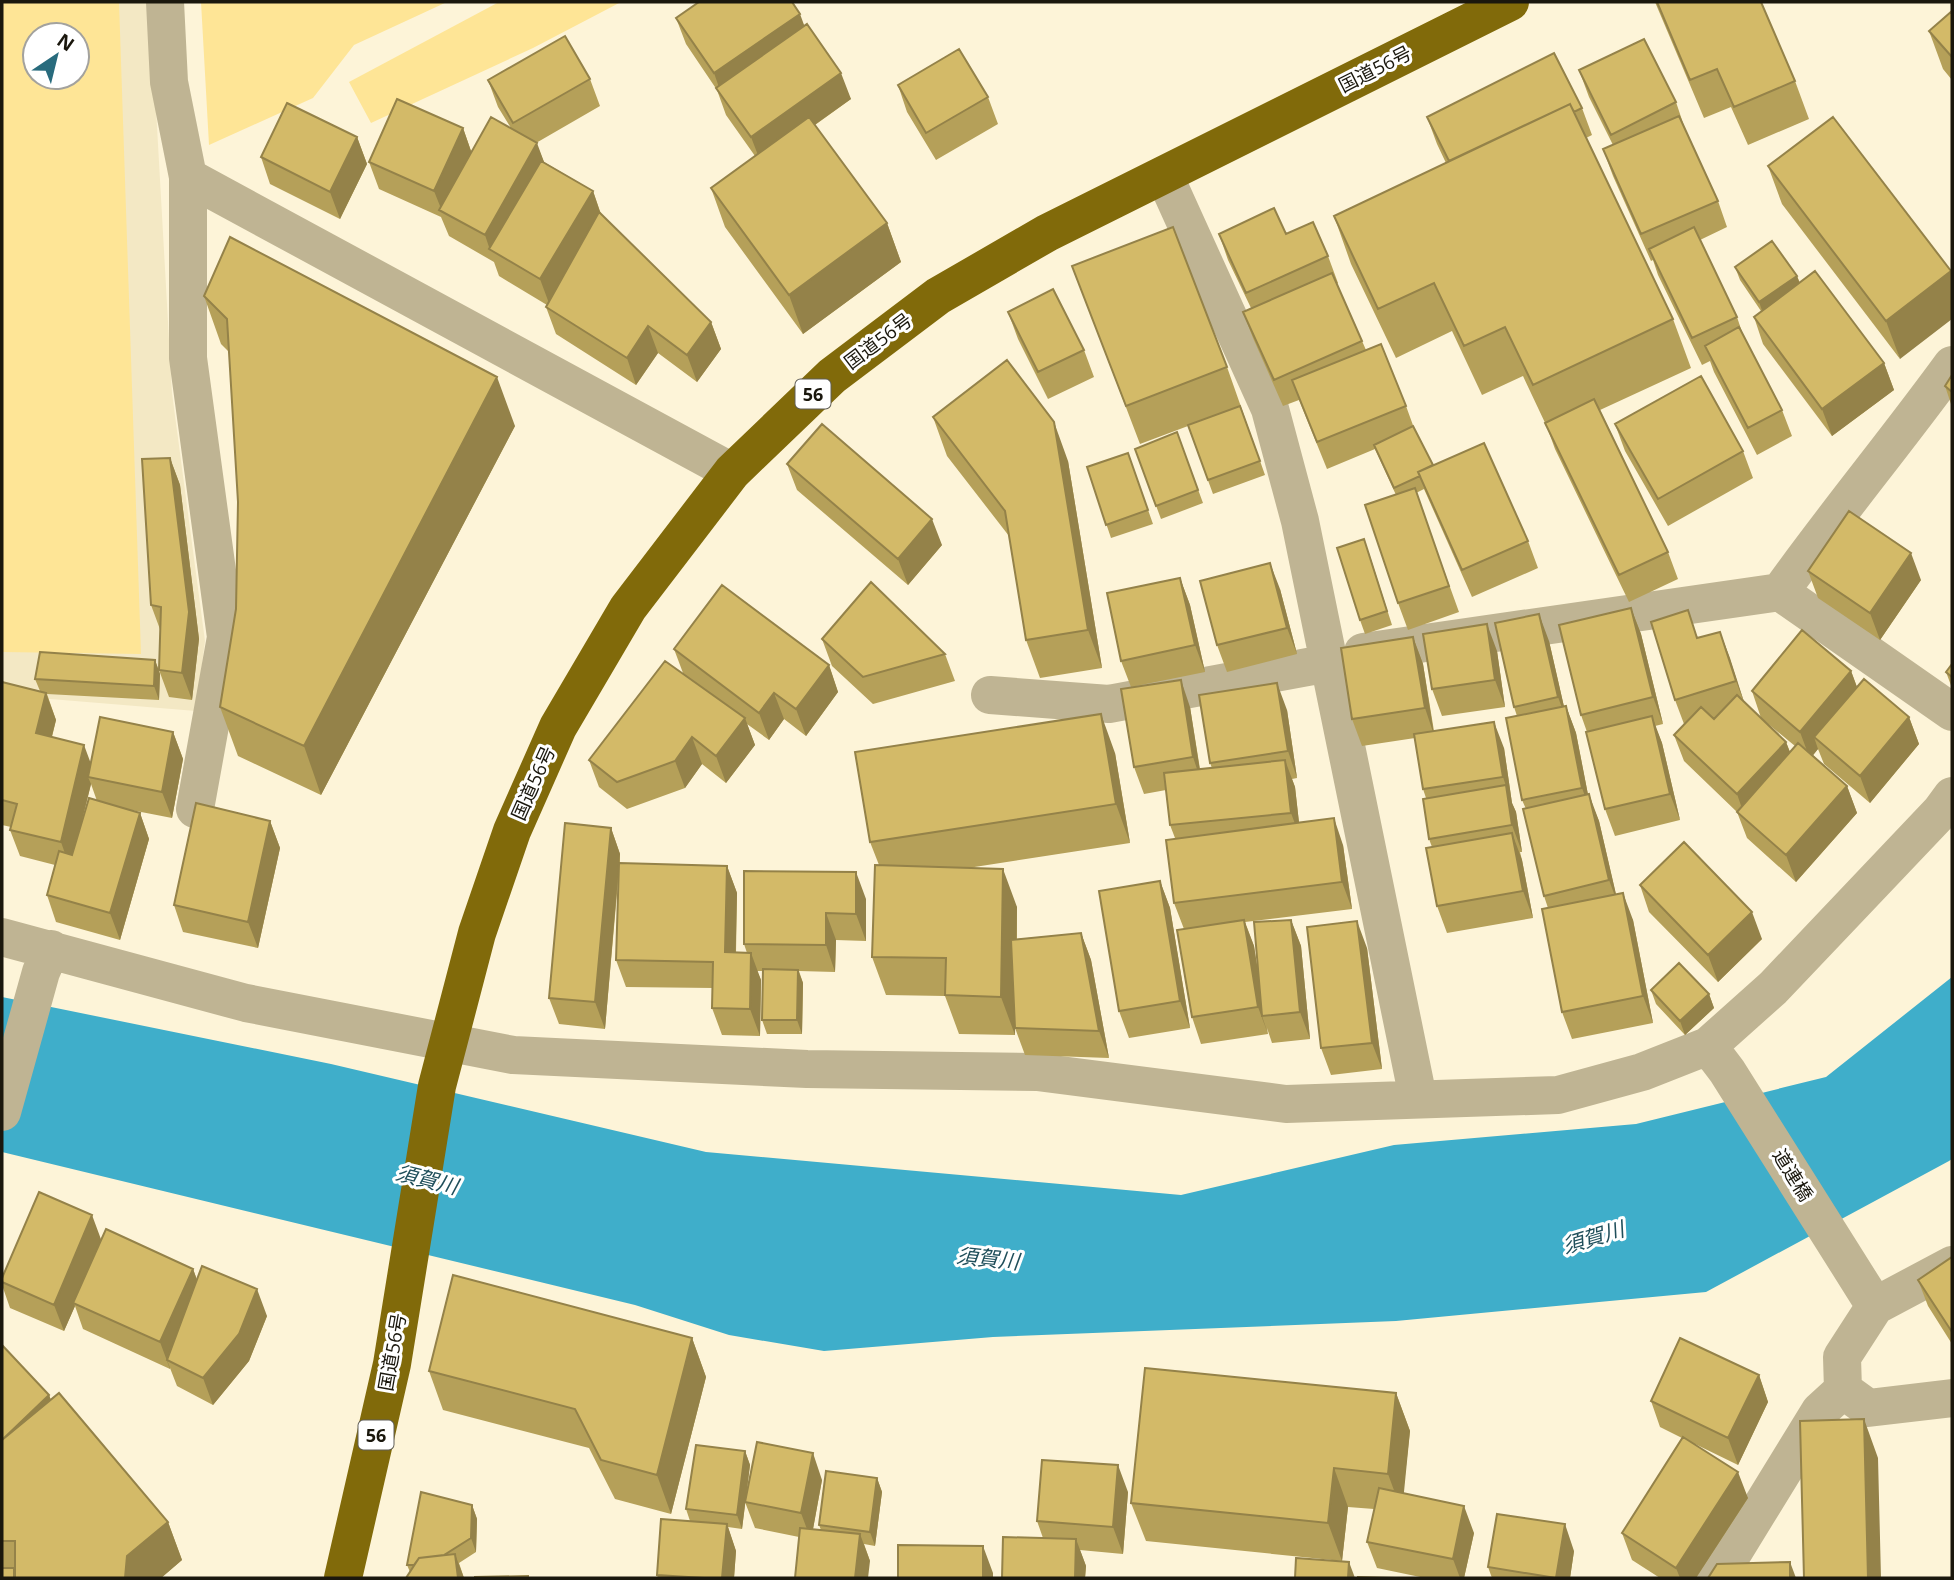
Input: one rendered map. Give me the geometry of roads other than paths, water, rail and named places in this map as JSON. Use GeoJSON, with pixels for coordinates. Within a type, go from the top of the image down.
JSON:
{"type":"FeatureCollection","features":[{"type":"Feature","properties":{"kind":"highway","name":"国道56号"},"geometry":{"type":"LineString","coordinates":[[343,1578],[392,1364],[437,1086],[477,933],[512,831],[558,727],[628,608],[732,471],[832,376],[938,296],[1047,233],[1510,2]]}},
{"type":"Feature","properties":{"kind":"street"},"geometry":{"type":"LineString","coordinates":[[165,2],[169,82],[188,177],[188,358],[226,637],[195,809]]}},
{"type":"Feature","properties":{"kind":"street"},"geometry":{"type":"LineString","coordinates":[[1164,175],[1270,409],[1300,521],[1418,1098]]}},
{"type":"Feature","properties":{"kind":"street"},"geometry":{"type":"LineString","coordinates":[[188,177],[732,471]]}},
{"type":"Feature","properties":{"kind":"street"},"geometry":{"type":"LineString","coordinates":[[1780,592],[1952,365]]}},
{"type":"Feature","properties":{"kind":"street"},"geometry":{"type":"LineString","coordinates":[[990,695],[1109,704],[1328,660],[1780,592],[1952,712]]}},
{"type":"Feature","properties":{"kind":"street"},"geometry":{"type":"LineString","coordinates":[[2,937],[46,961],[513,1055],[797,1069],[1037,1072],[1286,1104],[1558,1095],[1642,1072],[1718,1058],[1773,988],[1941,811],[1952,796]]}},
{"type":"Feature","properties":{"kind":"street"},"geometry":{"type":"LineString","coordinates":[[2,1111],[46,961]]}},
{"type":"Feature","properties":{"kind":"street","name":"道連橋"},"geometry":{"type":"LineString","coordinates":[[1718,1058],[1867,1292]]}},
{"type":"Feature","properties":{"kind":"street"},"geometry":{"type":"LineString","coordinates":[[1714,1578],[1734,1551],[1820,1411],[1843,1390],[1842,1357],[1867,1292],[1952,1265]]}},
{"type":"Feature","properties":{"kind":"street"},"geometry":{"type":"LineString","coordinates":[[1843,1390],[1868,1408],[1952,1398]]}},
{"type":"Feature","properties":{"kind":"water","name":"須賀川"},"geometry":{"type":"Polygon","coordinates":[[[1952,977],[1952,1159],[1949,1161],[1706,1292],[1396,1321],[993,1337],[824,1351],[729,1335],[635,1305],[2,1152],[2,997],[331,1064],[706,1152],[1181,1195],[1394,1145],[1636,1124],[1826,1077],[1952,977]]]}}]}
